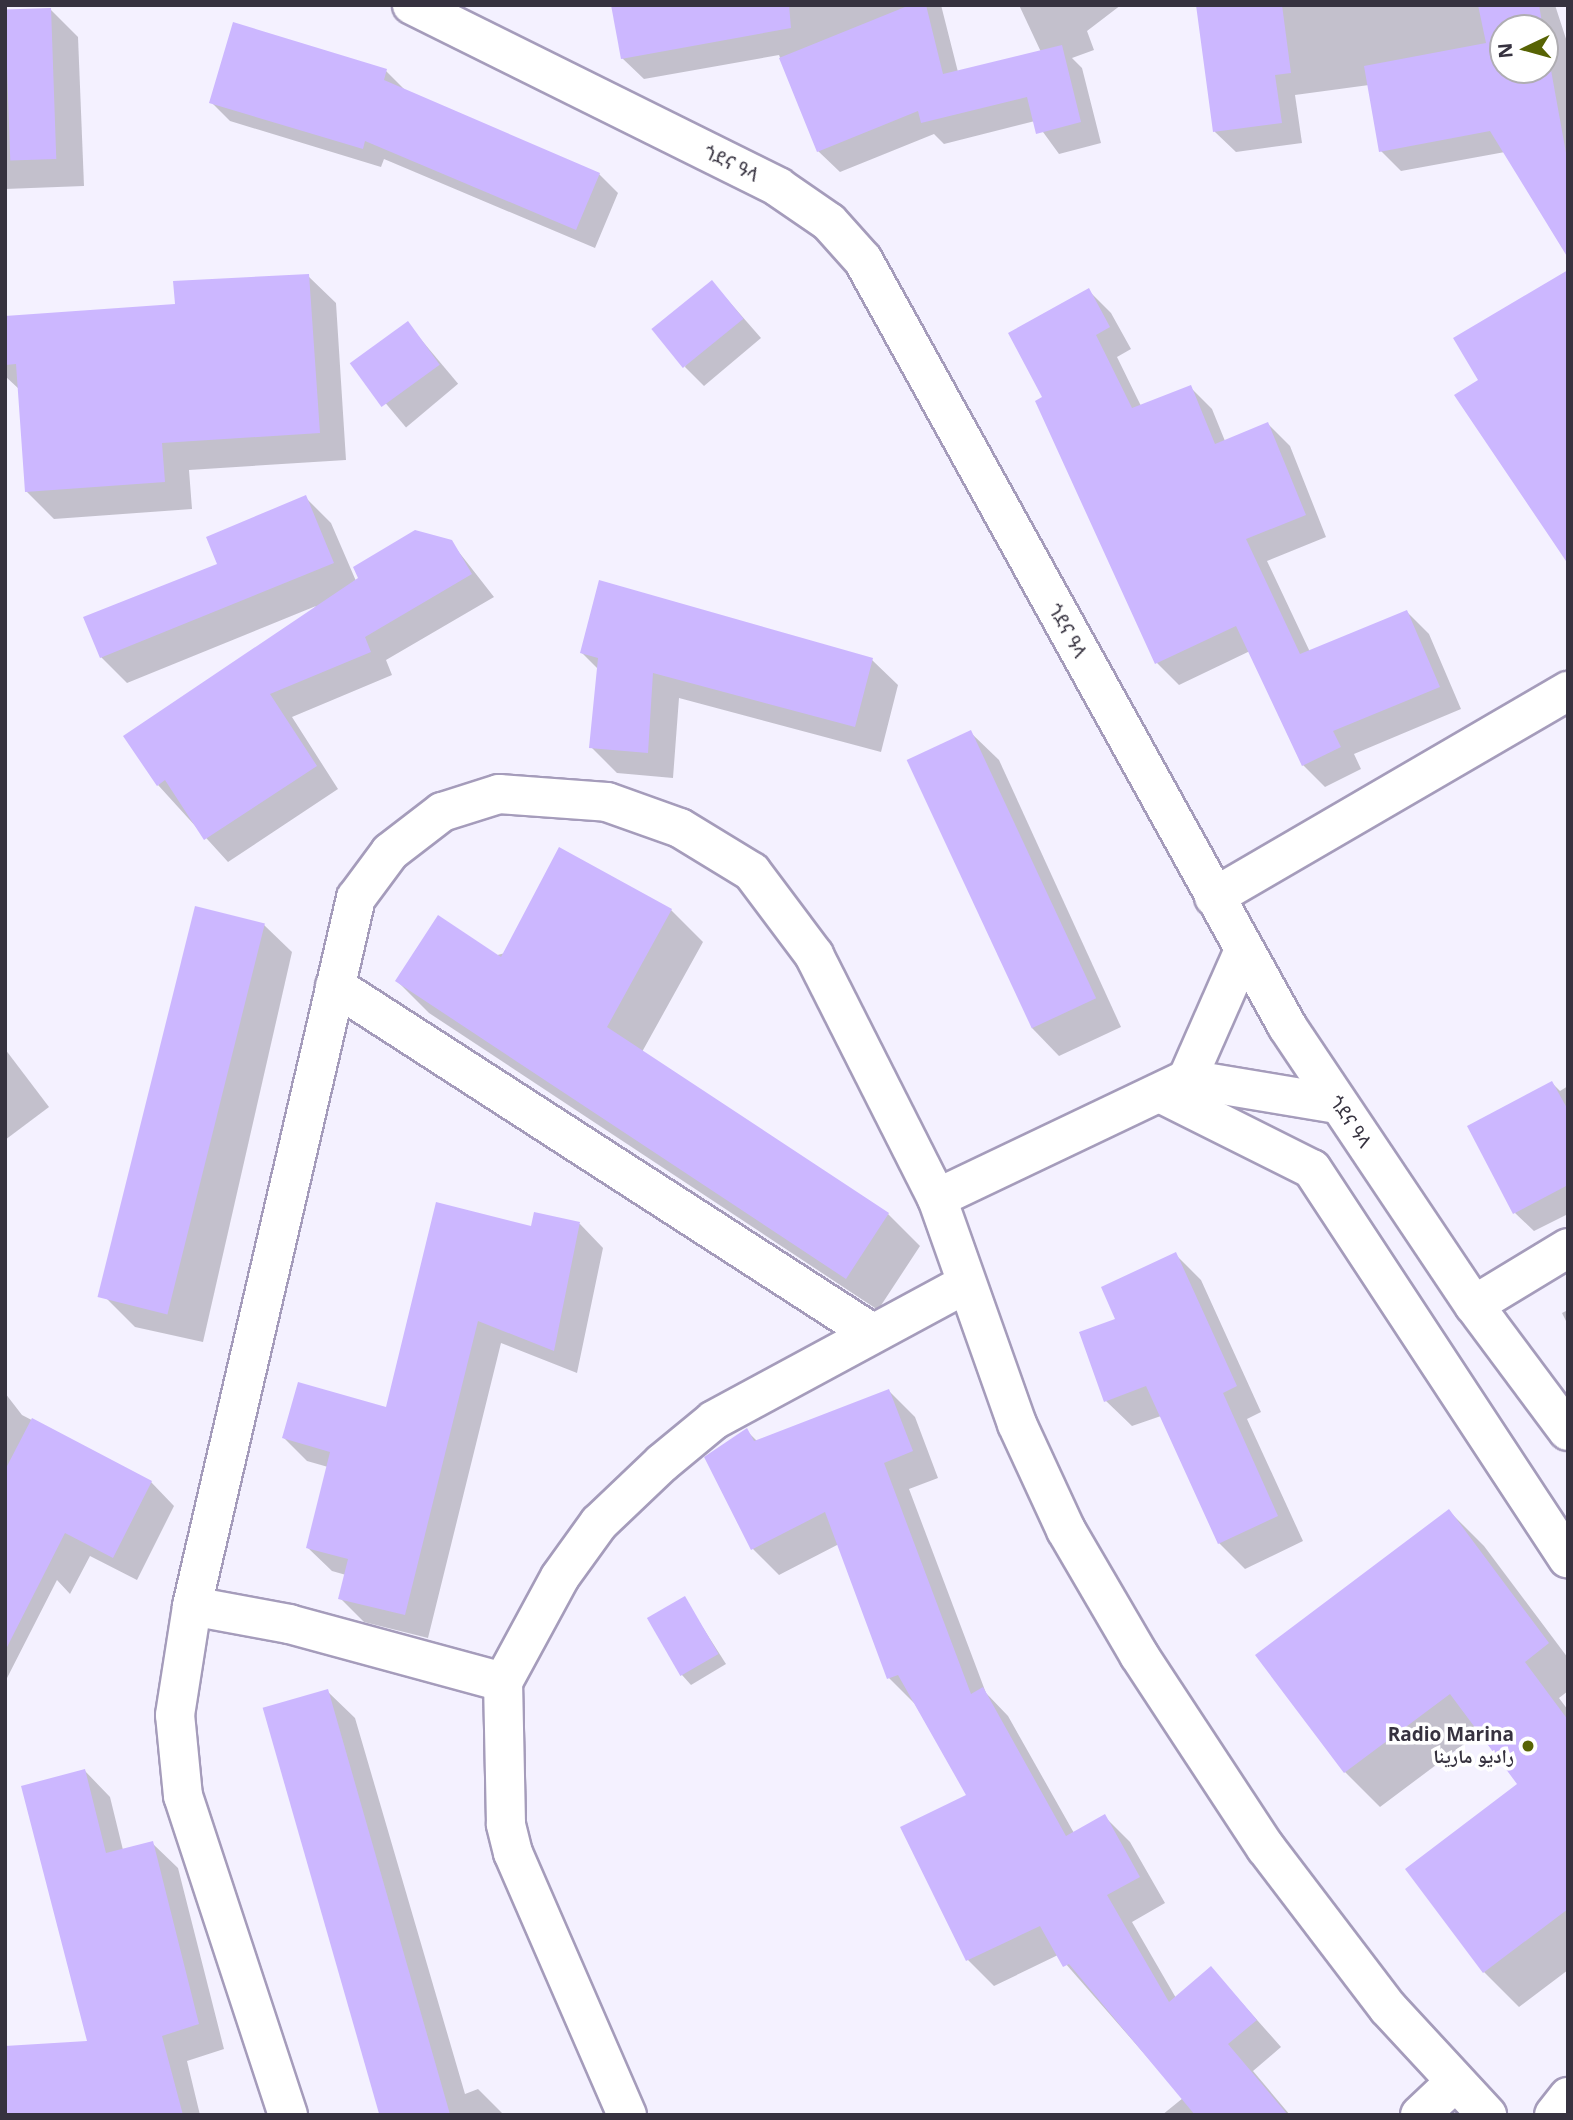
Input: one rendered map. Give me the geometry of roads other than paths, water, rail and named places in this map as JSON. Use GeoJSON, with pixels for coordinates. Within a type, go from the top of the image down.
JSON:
{"type":"FeatureCollection","features":[{"type":"Feature","properties":{"kind":"street","name":"ጎደና ዓላ"},"geometry":{"type":"LineString","coordinates":[[411,5],[778,187],[829,222],[863,260],[1244,950],[1337,1104],[1474,1305],[1568,1431]]}},
{"type":"Feature","properties":{"kind":"street"},"geometry":{"type":"LineString","coordinates":[[1214,897],[1568,691]]}},
{"type":"Feature","properties":{"kind":"street"},"geometry":{"type":"LineString","coordinates":[[288,2115],[183,1796],[175,1715],[192,1606],[356,898],[390,852],[442,811],[499,794],[607,802],[680,828],[751,872],[814,955],[937,1198],[1017,1423],[1066,1530],[1139,1655],[1266,1848],[1388,2008],[1487,2115]]}},
{"type":"Feature","properties":{"kind":"street"},"geometry":{"type":"LineString","coordinates":[[1175,1087],[1244,950]]}},
{"type":"Feature","properties":{"kind":"street"},"geometry":{"type":"LineString","coordinates":[[335,986],[872,1333]]}},
{"type":"Feature","properties":{"kind":"street"},"geometry":{"type":"LineString","coordinates":[[1175,1087],[1312,1169],[1568,1558]]}},
{"type":"Feature","properties":{"kind":"street"},"geometry":{"type":"LineString","coordinates":[[937,1198],[1175,1087],[1337,1104]]}},
{"type":"Feature","properties":{"kind":"street"},"geometry":{"type":"LineString","coordinates":[[1474,1305],[1568,1248]]}},
{"type":"Feature","properties":{"kind":"street"},"geometry":{"type":"LineString","coordinates":[[627,2115],[513,1853],[506,1824],[503,1682],[560,1577],[599,1523],[662,1463],[714,1420],[967,1284]]}},
{"type":"Feature","properties":{"kind":"street"},"geometry":{"type":"LineString","coordinates":[[192,1606],[289,1624],[503,1682]]}},
{"type":"Feature","properties":{"kind":"street"},"geometry":{"type":"LineString","coordinates":[[1420,2115],[1455,2082]]}},
{"type":"Feature","properties":{"kind":"street"},"geometry":{"type":"LineString","coordinates":[[1554,2115],[1568,2097]]}},
{"type":"Feature","properties":{"kind":"place","name":"Radio Marina راديو مارينا"},"geometry":{"type":"Point","coordinates":[1528,1746]}}]}
